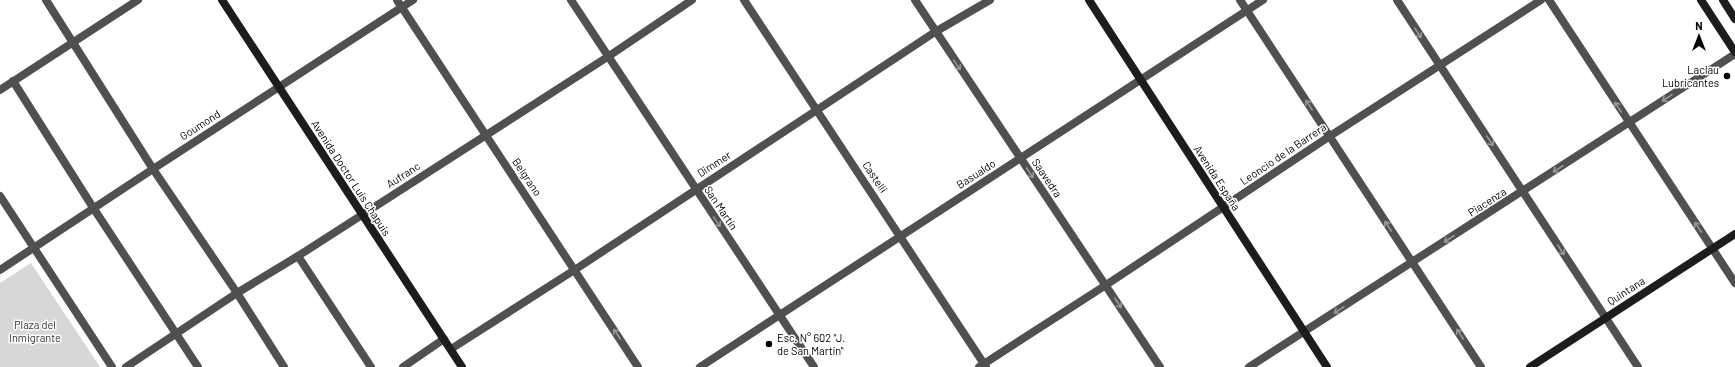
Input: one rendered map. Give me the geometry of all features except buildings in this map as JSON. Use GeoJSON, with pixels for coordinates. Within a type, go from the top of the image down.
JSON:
{"type":"FeatureCollection","features":[{"type":"Feature","properties":{"kind":"main road","name":"Avenida Doctor Luis Chapuis"},"geometry":{"type":"LineString","coordinates":[[222,0],[462,367]]}},
{"type":"Feature","properties":{"kind":"main road","name":"Avenida España"},"geometry":{"type":"LineString","coordinates":[[1089,0],[1327,367]]}},
{"type":"Feature","properties":{"kind":"main road"},"geometry":{"type":"LineString","coordinates":[[1701,0],[1735,53]]}},
{"type":"Feature","properties":{"kind":"main road"},"geometry":{"type":"LineString","coordinates":[[1723,0],[1735,19]]}},
{"type":"Feature","properties":{"kind":"main road","name":"Quintana"},"geometry":{"type":"LineString","coordinates":[[1530,367],[1735,234]]}},
{"type":"Feature","properties":{"kind":"street"},"geometry":{"type":"LineString","coordinates":[[46,0],[153,169],[237,293],[284,367]]}},
{"type":"Feature","properties":{"kind":"street"},"geometry":{"type":"LineString","coordinates":[[0,90],[138,0]]}},
{"type":"Feature","properties":{"kind":"street","name":"Belgrano"},"geometry":{"type":"LineString","coordinates":[[397,0],[576,270],[638,367]]}},
{"type":"Feature","properties":{"kind":"street","name":"Goumond"},"geometry":{"type":"LineString","coordinates":[[0,270],[413,0]]}},
{"type":"Feature","properties":{"kind":"street","name":"San Martín"},"geometry":{"type":"LineString","coordinates":[[572,0],[695,189],[814,367]]}},
{"type":"Feature","properties":{"kind":"street","name":"Aufranc"},"geometry":{"type":"LineString","coordinates":[[126,367],[237,293],[298,256],[609,56],[692,0]]}},
{"type":"Feature","properties":{"kind":"street","name":"Castelli"},"geometry":{"type":"LineString","coordinates":[[744,0],[900,236],[983,366]]}},
{"type":"Feature","properties":{"kind":"street","name":"Saavedra"},"geometry":{"type":"LineString","coordinates":[[915,0],[1160,367]]}},
{"type":"Feature","properties":{"kind":"street","name":"Dimmer"},"geometry":{"type":"LineString","coordinates":[[451,349],[576,270],[695,189],[817,111],[935,32],[990,0]]}},
{"type":"Feature","properties":{"kind":"street"},"geometry":{"type":"LineString","coordinates":[[1240,0],[1481,367]]}},
{"type":"Feature","properties":{"kind":"street","name":"Basualdo"},"geometry":{"type":"LineString","coordinates":[[700,367],[1263,0]]}},
{"type":"Feature","properties":{"kind":"street"},"geometry":{"type":"LineString","coordinates":[[1397,0],[1638,367]]}},
{"type":"Feature","properties":{"kind":"street","name":"Leoncio de la Barrera"},"geometry":{"type":"LineString","coordinates":[[983,366],[1330,136],[1440,67],[1541,0]]}},
{"type":"Feature","properties":{"kind":"street"},"geometry":{"type":"LineString","coordinates":[[1549,0],[1735,283]]}},
{"type":"Feature","properties":{"kind":"street","name":"Piacenza"},"geometry":{"type":"LineString","coordinates":[[1249,367],[1413,263],[1735,53]]}},
{"type":"Feature","properties":{"kind":"street"},"geometry":{"type":"LineString","coordinates":[[13,81],[94,209],[198,367]]}},
{"type":"Feature","properties":{"kind":"street"},"geometry":{"type":"LineString","coordinates":[[0,196],[112,367]]}},
{"type":"Feature","properties":{"kind":"street"},"geometry":{"type":"LineString","coordinates":[[298,256],[371,367]]}},
{"type":"Feature","properties":{"kind":"street"},"geometry":{"type":"LineString","coordinates":[[403,367],[444,340]]}},
{"type":"Feature","properties":{"kind":"green space","name":"Plaza del Inmigrante"},"geometry":{"type":"Polygon","coordinates":[[[31,263],[100,367],[0,367],[0,283],[31,263]]]}},
{"type":"Feature","properties":{"kind":"place","name":"Laclau Lubricantes"},"geometry":{"type":"Point","coordinates":[1727,76]}},
{"type":"Feature","properties":{"kind":"place","name":"Esc. N° 602 \"J. de San Martín\""},"geometry":{"type":"Point","coordinates":[769,344]}}]}
